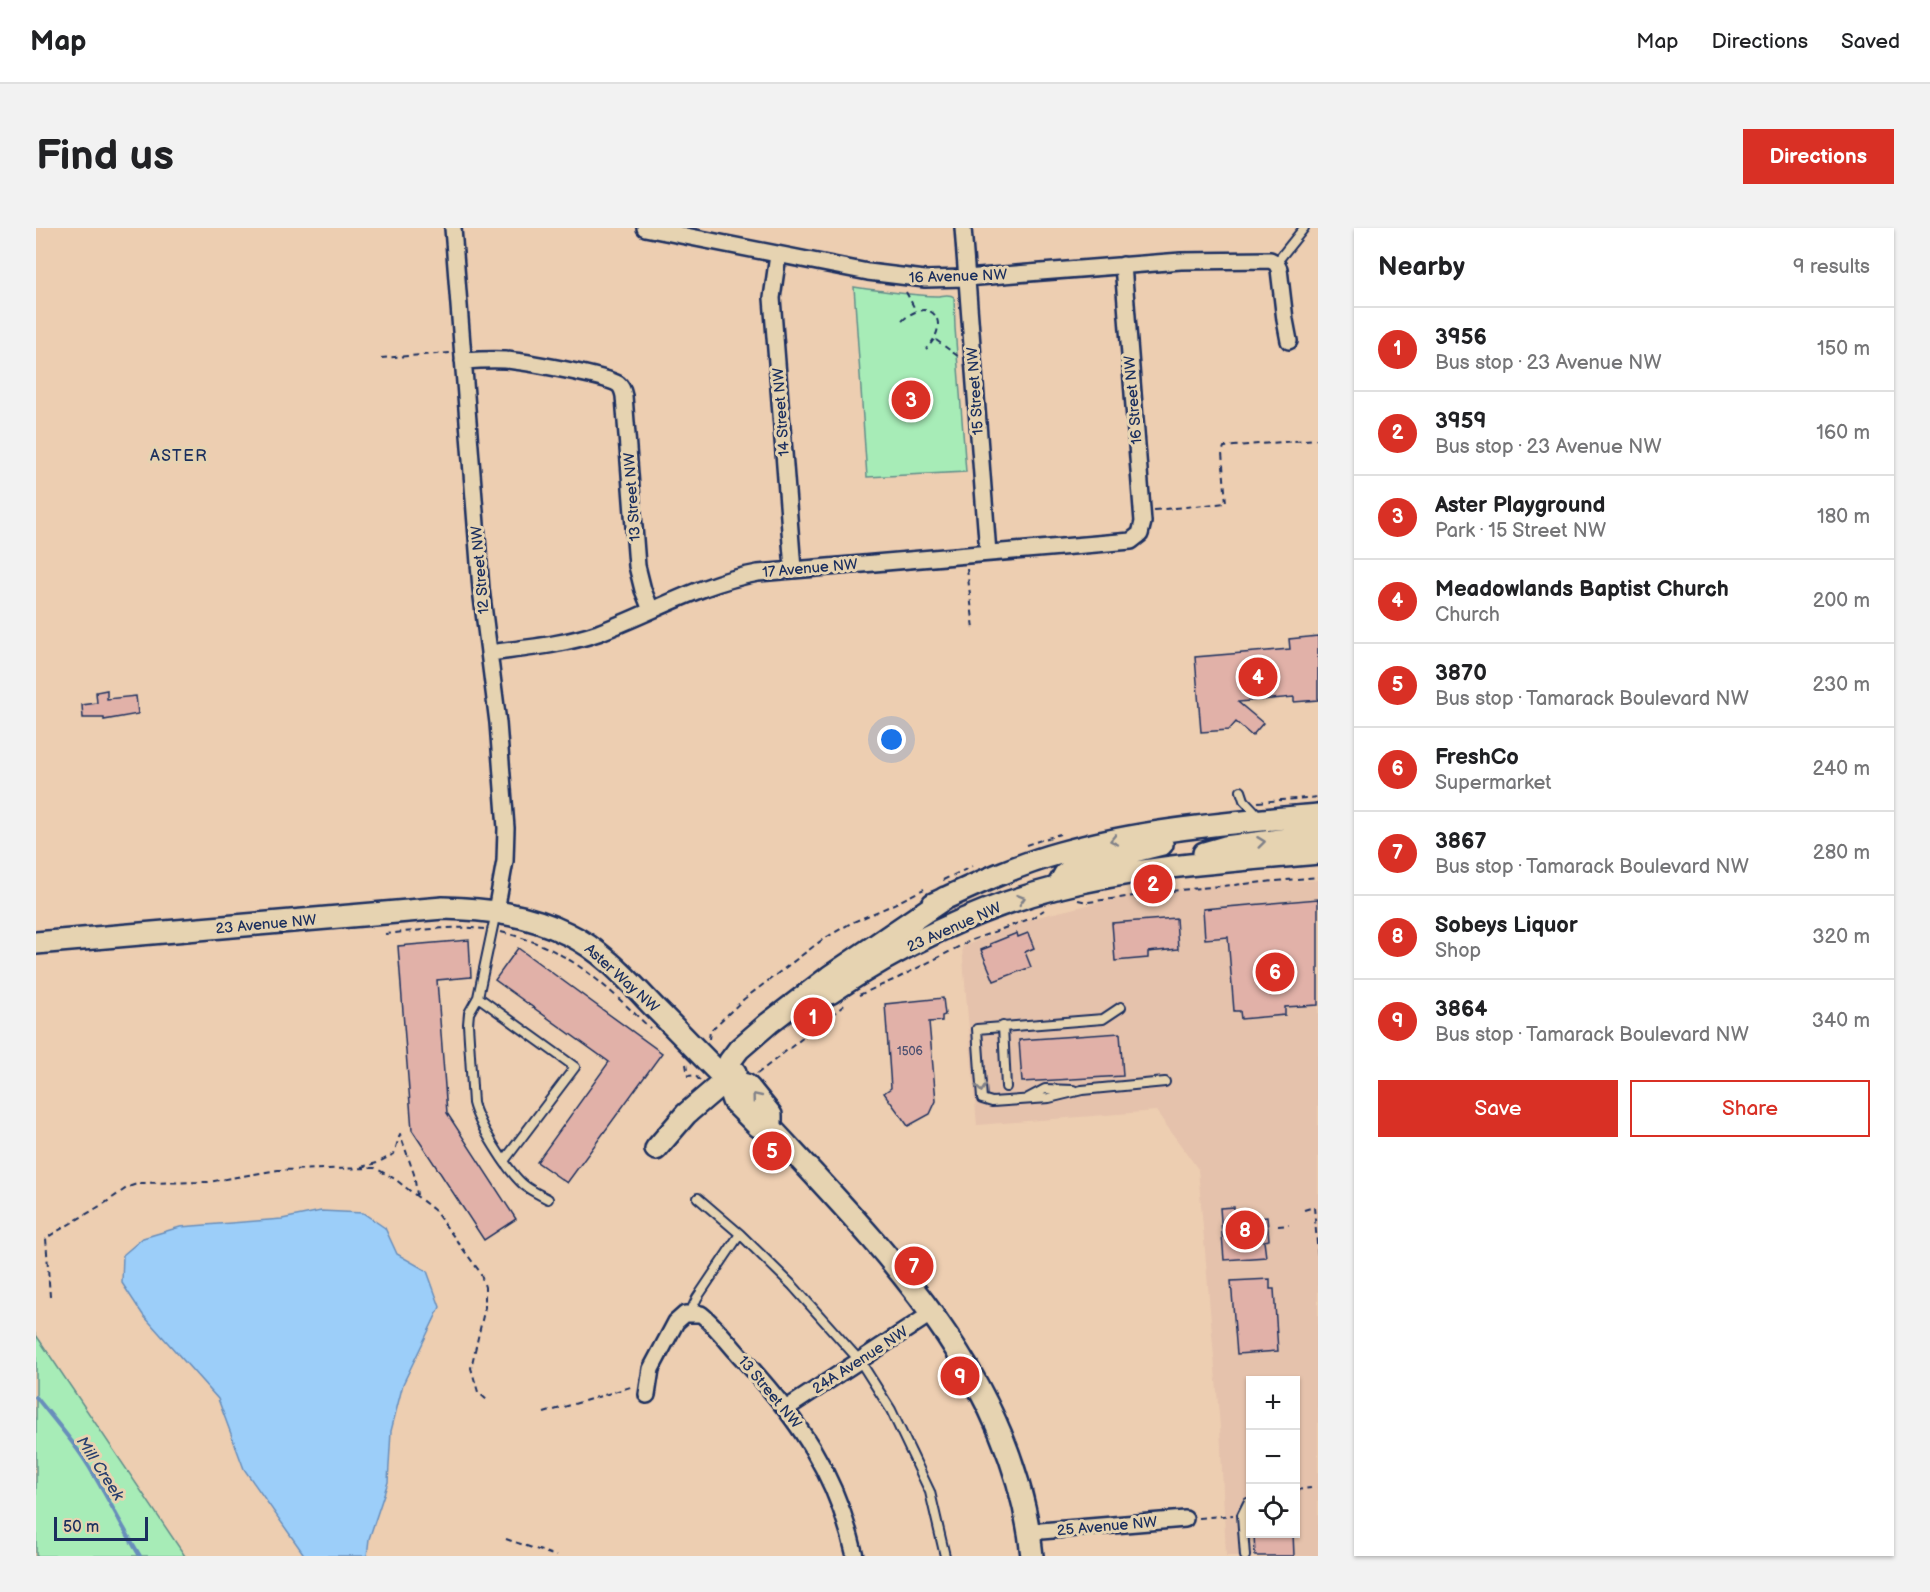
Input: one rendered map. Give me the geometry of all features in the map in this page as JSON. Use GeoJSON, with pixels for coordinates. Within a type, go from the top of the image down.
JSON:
{"type":"FeatureCollection","features":[{"type":"Feature","properties":{"kind":"main road","name":"23 Avenue NW"},"geometry":{"type":"LineString","coordinates":[[701,1068],[772,1004],[815,971],[938,889],[982,881],[1058,854],[1147,833],[1318,815]]}},
{"type":"Feature","properties":{"kind":"main road"},"geometry":{"type":"LineString","coordinates":[[1057,888],[1065,874],[1079,865],[1228,824]]}},
{"type":"Feature","properties":{"kind":"main road"},"geometry":{"type":"LineString","coordinates":[[1164,867],[1225,847],[1318,835]]}},
{"type":"Feature","properties":{"kind":"main road","name":"23 Avenue NW"},"geometry":{"type":"LineString","coordinates":[[656,1149],[686,1114],[801,1014],[879,963],[960,922],[1018,899],[1057,888],[1164,867],[1318,853]]}},
{"type":"Feature","properties":{"kind":"main road"},"geometry":{"type":"LineString","coordinates":[[726,1080],[727,1068],[739,1049],[938,889]]}},
{"type":"Feature","properties":{"kind":"main road","name":"23 Avenue NW"},"geometry":{"type":"LineString","coordinates":[[36,944],[443,908],[494,921]]}},
{"type":"Feature","properties":{"kind":"main road","name":"Aster Way NW"},"geometry":{"type":"LineString","coordinates":[[494,921],[546,924],[570,934],[591,948],[640,992],[701,1068],[726,1080],[746,1085],[771,1115],[771,1128],[875,1242],[932,1313],[966,1365],[997,1427],[1017,1482],[1029,1532],[1032,1556]]}},
{"type":"Feature","properties":{"kind":"street","name":"12 Street NW"},"geometry":{"type":"LineString","coordinates":[[453,228],[458,357],[482,598],[498,723],[506,828],[505,861],[494,921]]}},
{"type":"Feature","properties":{"kind":"street","name":"16 Avenue NW"},"geometry":{"type":"LineString","coordinates":[[645,228],[692,233],[778,255],[892,276],[925,279],[966,278],[1123,265],[1250,259],[1270,260],[1276,263]]}},
{"type":"Feature","properties":{"kind":"street","name":"15 Street NW"},"geometry":{"type":"LineString","coordinates":[[963,228],[988,553]]}},
{"type":"Feature","properties":{"kind":"street","name":"14 Street NW"},"geometry":{"type":"LineString","coordinates":[[778,255],[772,298],[793,569]]}},
{"type":"Feature","properties":{"kind":"street"},"geometry":{"type":"LineString","coordinates":[[1276,263],[1279,269],[1289,341]]}},
{"type":"Feature","properties":{"kind":"street","name":"16 Street NW"},"geometry":{"type":"LineString","coordinates":[[1123,265],[1143,522],[1140,534]]}},
{"type":"Feature","properties":{"kind":"street","name":"13 Street NW"},"geometry":{"type":"LineString","coordinates":[[458,357],[513,360],[604,379],[617,384],[624,396],[637,566],[651,610]]}},
{"type":"Feature","properties":{"kind":"street","name":"17 Avenue NW"},"geometry":{"type":"LineString","coordinates":[[489,653],[583,638],[729,579],[758,573],[1126,543],[1140,534]]}},
{"type":"Feature","properties":{"kind":"street","name":"13 Street NW"},"geometry":{"type":"LineString","coordinates":[[690,1313],[701,1314],[706,1318],[787,1408],[804,1432],[827,1472],[844,1515],[855,1556]]}},
{"type":"Feature","properties":{"kind":"street"},"geometry":{"type":"LineString","coordinates":[[648,1389],[651,1369],[676,1322],[685,1314],[690,1313]]}},
{"type":"Feature","properties":{"kind":"street","name":"24A Avenue NW"},"geometry":{"type":"LineString","coordinates":[[787,1408],[932,1313]]}},
{"type":"Feature","properties":{"kind":"street","name":"25 Avenue NW"},"geometry":{"type":"LineString","coordinates":[[1029,1532],[1185,1519]]}},
{"type":"Feature","properties":{"kind":"lane"},"geometry":{"type":"LineString","coordinates":[[1276,263],[1304,228]]}},
{"type":"Feature","properties":{"kind":"lane"},"geometry":{"type":"LineString","coordinates":[[1241,791],[1252,811],[1268,820]]}},
{"type":"Feature","properties":{"kind":"lane"},"geometry":{"type":"LineString","coordinates":[[494,921],[478,997],[469,1013],[472,1103],[504,1161],[524,1185],[548,1199]]}},
{"type":"Feature","properties":{"kind":"lane"},"geometry":{"type":"LineString","coordinates":[[478,997],[574,1067],[504,1161]]}},
{"type":"Feature","properties":{"kind":"lane"},"geometry":{"type":"LineString","coordinates":[[1121,1007],[1103,1018],[977,1029],[982,1099],[992,1102],[1049,1098],[1082,1090],[1165,1082]]}},
{"type":"Feature","properties":{"kind":"lane"},"geometry":{"type":"LineString","coordinates":[[1003,1026],[1006,1087]]}},
{"type":"Feature","properties":{"kind":"lane"},"geometry":{"type":"LineString","coordinates":[[698,1198],[740,1234],[793,1286],[860,1360],[895,1417],[930,1492],[945,1556]]}},
{"type":"Feature","properties":{"kind":"lane"},"geometry":{"type":"LineString","coordinates":[[690,1313],[697,1298],[740,1234]]}},
{"type":"Feature","properties":{"kind":"lane"},"geometry":{"type":"LineString","coordinates":[[1245,1556],[1242,1515],[1246,1507]]}},
{"type":"Feature","properties":{"kind":"path"},"geometry":{"type":"LineString","coordinates":[[906,292],[916,311]]}},
{"type":"Feature","properties":{"kind":"path"},"geometry":{"type":"LineString","coordinates":[[902,321],[916,311],[928,310],[936,318],[939,330],[936,340],[926,350]]}},
{"type":"Feature","properties":{"kind":"path"},"geometry":{"type":"LineString","coordinates":[[936,340],[959,357]]}},
{"type":"Feature","properties":{"kind":"path"},"geometry":{"type":"LineString","coordinates":[[381,358],[458,357]]}},
{"type":"Feature","properties":{"kind":"path"},"geometry":{"type":"LineString","coordinates":[[1142,511],[1226,503],[1222,453],[1224,447],[1318,439]]}},
{"type":"Feature","properties":{"kind":"path"},"geometry":{"type":"LineString","coordinates":[[967,565],[974,629]]}},
{"type":"Feature","properties":{"kind":"path"},"geometry":{"type":"LineString","coordinates":[[1254,802],[1318,797]]}},
{"type":"Feature","properties":{"kind":"path"},"geometry":{"type":"LineString","coordinates":[[1023,846],[1057,835]]}},
{"type":"Feature","properties":{"kind":"path"},"geometry":{"type":"LineString","coordinates":[[711,1035],[710,1031],[727,1013],[822,940],[850,923],[938,889],[976,865]]}},
{"type":"Feature","properties":{"kind":"path"},"geometry":{"type":"LineString","coordinates":[[1079,900],[1089,902],[1180,890],[1318,878]]}},
{"type":"Feature","properties":{"kind":"path"},"geometry":{"type":"LineString","coordinates":[[755,1075],[860,995],[964,943],[1032,918],[1047,908]]}},
{"type":"Feature","properties":{"kind":"path"},"geometry":{"type":"LineString","coordinates":[[385,934],[468,927],[494,921],[568,957],[601,982],[650,1029]]}},
{"type":"Feature","properties":{"kind":"path"},"geometry":{"type":"LineString","coordinates":[[684,1061],[688,1076],[701,1068]]}},
{"type":"Feature","properties":{"kind":"path"},"geometry":{"type":"LineString","coordinates":[[355,1169],[377,1163],[394,1154],[400,1134],[414,1174],[417,1195]]}},
{"type":"Feature","properties":{"kind":"path"},"geometry":{"type":"LineString","coordinates":[[50,1297],[46,1238],[128,1187],[140,1183],[208,1182],[278,1170],[375,1168],[395,1179],[434,1210],[480,1272],[485,1287],[485,1307],[471,1368],[478,1392],[487,1400]]}},
{"type":"Feature","properties":{"kind":"path"},"geometry":{"type":"LineString","coordinates":[[1304,1210],[1314,1207],[1318,1256]]}},
{"type":"Feature","properties":{"kind":"path"},"geometry":{"type":"LineString","coordinates":[[1278,1226],[1289,1225]]}},
{"type":"Feature","properties":{"kind":"path"},"geometry":{"type":"LineString","coordinates":[[544,1413],[648,1389]]}},
{"type":"Feature","properties":{"kind":"path"},"geometry":{"type":"LineString","coordinates":[[1300,1489],[1311,1488]]}},
{"type":"Feature","properties":{"kind":"path"},"geometry":{"type":"LineString","coordinates":[[1185,1519],[1236,1515]]}},
{"type":"Feature","properties":{"kind":"path"},"geometry":{"type":"LineString","coordinates":[[506,1539],[556,1556]]}},
{"type":"Feature","properties":{"kind":"shaded area"},"geometry":{"type":"Polygon","coordinates":[[[1318,880],[1318,1556],[1226,1556],[1220,1427],[1198,1169],[1156,1111],[977,1125],[962,947],[1029,919],[1134,894],[1226,884],[1318,880]]]}},
{"type":"Feature","properties":{"kind":"green space"},"geometry":{"type":"Polygon","coordinates":[[[854,287],[905,294],[954,297],[966,472],[867,477],[854,287]]]}},
{"type":"Feature","properties":{"kind":"green space"},"geometry":{"type":"Polygon","coordinates":[[[36,1335],[185,1556],[36,1556],[36,1335]]]}},
{"type":"Feature","properties":{"kind":"water"},"geometry":{"type":"Polygon","coordinates":[[[321,1211],[363,1213],[385,1228],[397,1254],[427,1271],[440,1307],[403,1384],[391,1431],[388,1482],[369,1539],[367,1556],[305,1556],[244,1469],[218,1399],[143,1315],[122,1283],[123,1255],[143,1238],[180,1227],[282,1219],[321,1211]]]}},
{"type":"Feature","properties":{"kind":"building"},"geometry":{"type":"Polygon","coordinates":[[[1318,636],[1318,700],[1294,702],[1294,697],[1238,702],[1263,723],[1252,736],[1236,722],[1229,730],[1201,732],[1195,657],[1290,649],[1289,639],[1318,636]]]}},
{"type":"Feature","properties":{"kind":"building"},"geometry":{"type":"Polygon","coordinates":[[[107,690],[107,699],[136,696],[138,714],[104,720],[104,718],[83,718],[82,705],[97,703],[96,692],[107,690]]]}},
{"type":"Feature","properties":{"kind":"building"},"geometry":{"type":"Polygon","coordinates":[[[1318,899],[1318,1005],[1285,1007],[1285,1015],[1241,1019],[1240,1011],[1234,1011],[1228,937],[1205,939],[1203,909],[1318,899]]]}},
{"type":"Feature","properties":{"kind":"building"},"geometry":{"type":"Polygon","coordinates":[[[1176,918],[1178,949],[1148,952],[1148,958],[1115,961],[1112,923],[1176,918]]]}},
{"type":"Feature","properties":{"kind":"building"},"geometry":{"type":"Polygon","coordinates":[[[1017,933],[1018,937],[1028,933],[1034,948],[1025,952],[1031,967],[994,981],[981,950],[1017,933]]]}},
{"type":"Feature","properties":{"kind":"building"},"geometry":{"type":"Polygon","coordinates":[[[469,940],[471,977],[437,980],[447,1113],[516,1219],[484,1240],[412,1130],[398,946],[469,940]]]}},
{"type":"Feature","properties":{"kind":"building"},"geometry":{"type":"Polygon","coordinates":[[[518,948],[662,1053],[567,1183],[537,1162],[609,1062],[495,980],[518,948]]]}},
{"type":"Feature","properties":{"kind":"building"},"geometry":{"type":"Polygon","coordinates":[[[943,998],[945,1015],[942,1016],[942,1021],[929,1022],[936,1101],[930,1114],[908,1126],[884,1093],[891,1088],[885,1004],[943,998]]]}},
{"type":"Feature","properties":{"kind":"building"},"geometry":{"type":"Polygon","coordinates":[[[1120,1033],[1123,1076],[1022,1082],[1019,1040],[1120,1033]]]}},
{"type":"Feature","properties":{"kind":"building"},"geometry":{"type":"Polygon","coordinates":[[[1234,1207],[1235,1220],[1267,1217],[1269,1240],[1264,1241],[1266,1257],[1224,1260],[1220,1208],[1234,1207]]]}},
{"type":"Feature","properties":{"kind":"building"},"geometry":{"type":"Polygon","coordinates":[[[1270,1279],[1270,1289],[1274,1289],[1278,1351],[1237,1354],[1231,1281],[1270,1279]]]}},
{"type":"Feature","properties":{"kind":"building"},"geometry":{"type":"Polygon","coordinates":[[[1254,1538],[1293,1538],[1294,1556],[1255,1556],[1254,1538]]]}},
{"type":"Feature","properties":{"kind":"waterway","name":"Mill Creek"},"geometry":{"type":"LineString","coordinates":[[36,1397],[88,1465],[140,1556]]}},
{"type":"Feature","properties":{"kind":"place","name":"Aster Playground"},"geometry":{"type":"Point","coordinates":[911,400]}},
{"type":"Feature","properties":{"kind":"place","name":"Meadowlands Baptist Church"},"geometry":{"type":"Point","coordinates":[1258,677]}},
{"type":"Feature","properties":{"kind":"place","name":"3959"},"geometry":{"type":"Point","coordinates":[1153,884]}},
{"type":"Feature","properties":{"kind":"place","name":"FreshCo"},"geometry":{"type":"Point","coordinates":[1275,972]}},
{"type":"Feature","properties":{"kind":"place","name":"3956"},"geometry":{"type":"Point","coordinates":[813,1017]}},
{"type":"Feature","properties":{"kind":"place","name":"3870"},"geometry":{"type":"Point","coordinates":[772,1151]}},
{"type":"Feature","properties":{"kind":"place","name":"Sobeys Liquor"},"geometry":{"type":"Point","coordinates":[1245,1230]}},
{"type":"Feature","properties":{"kind":"place","name":"3867"},"geometry":{"type":"Point","coordinates":[914,1266]}},
{"type":"Feature","properties":{"kind":"place","name":"3864"},"geometry":{"type":"Point","coordinates":[960,1376]}},
{"type":"Feature","properties":{"kind":"district","name":"ASTER"},"geometry":{"type":"Point","coordinates":[179,455]}}]}
